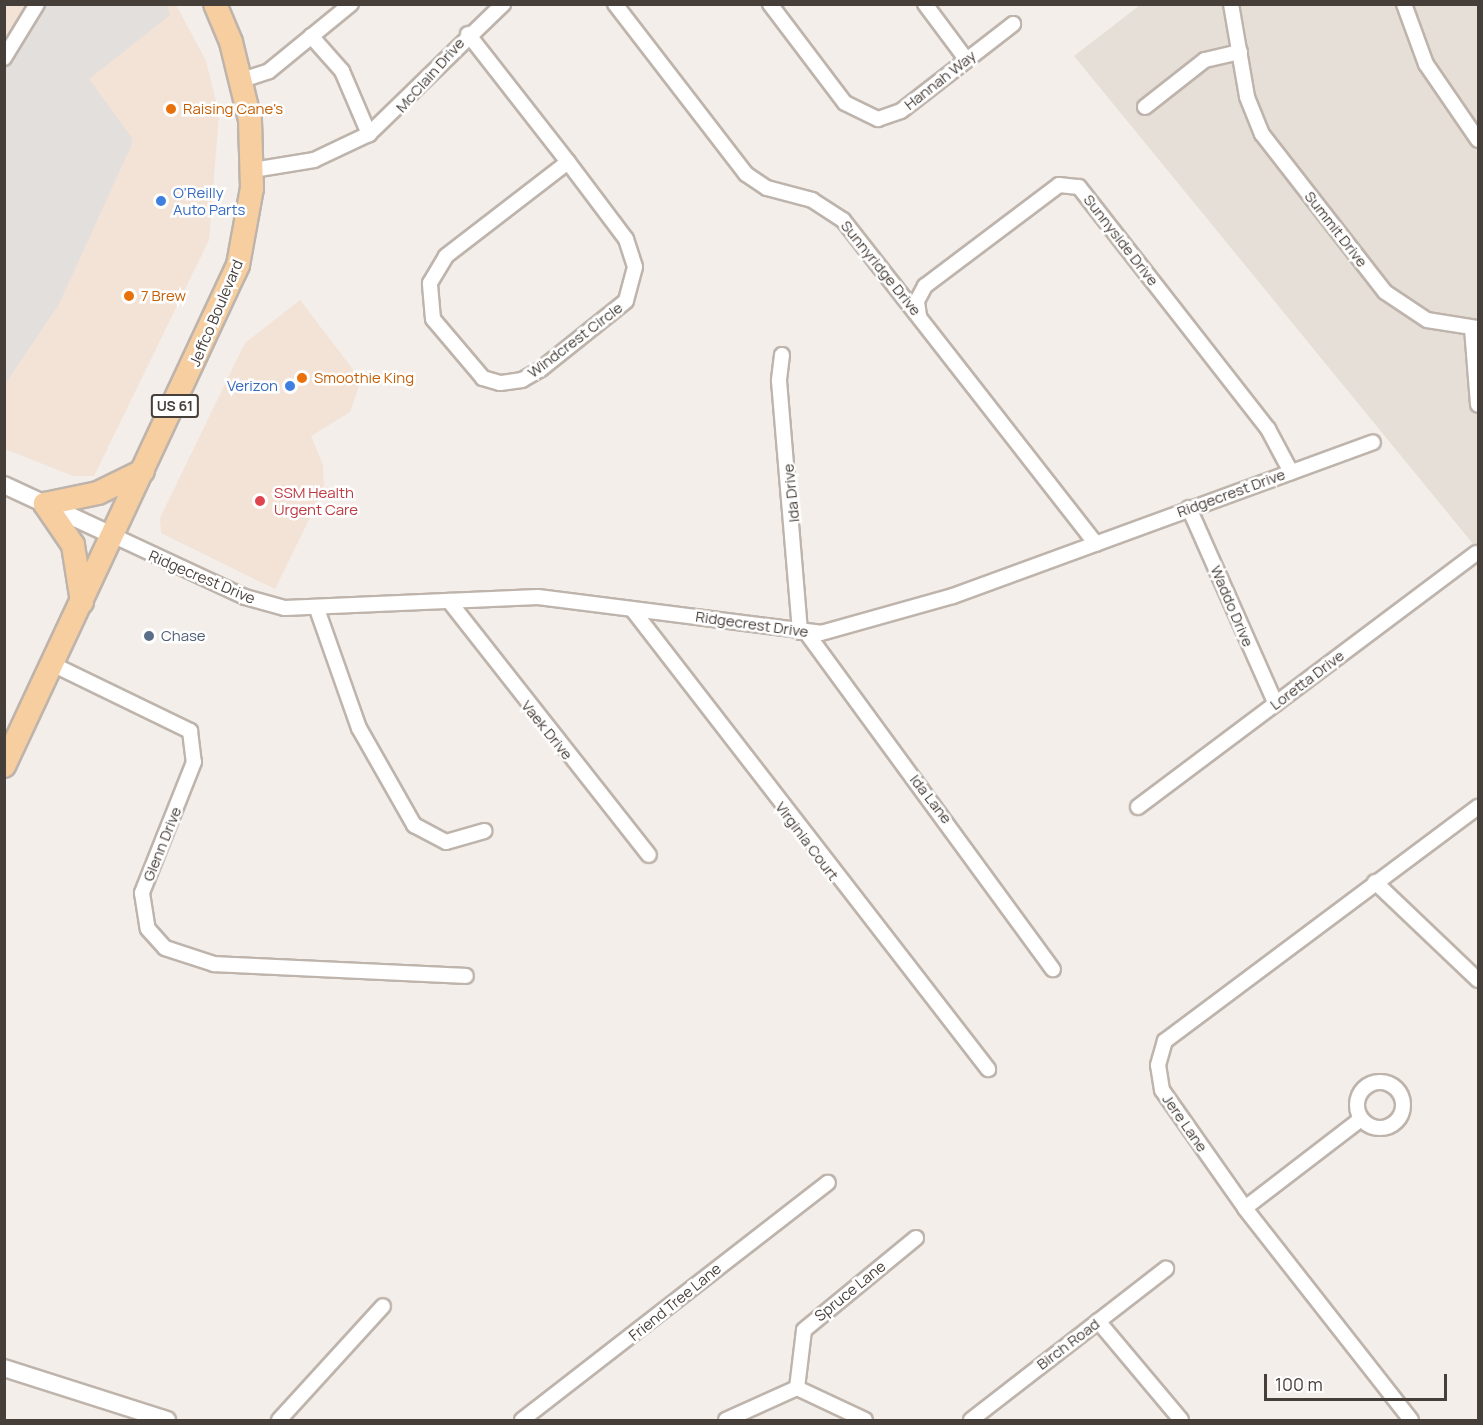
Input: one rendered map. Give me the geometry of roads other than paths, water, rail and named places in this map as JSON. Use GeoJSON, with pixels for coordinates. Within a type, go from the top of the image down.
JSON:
{"type":"FeatureCollection","features":[{"type":"Feature","properties":{"kind":"main road","name":"Jeffco Boulevard"},"geometry":{"type":"LineString","coordinates":[[4,766],[50,663],[82,604],[231,286],[248,225],[253,170],[242,80],[215,4]]}},
{"type":"Feature","properties":{"kind":"main road"},"geometry":{"type":"LineString","coordinates":[[82,604],[73,545],[45,504],[98,493],[143,471]]}},
{"type":"Feature","properties":{"kind":"street"},"geometry":{"type":"LineString","coordinates":[[4,58],[37,4]]}},
{"type":"Feature","properties":{"kind":"street"},"geometry":{"type":"LineString","coordinates":[[242,80],[269,71],[351,4]]}},
{"type":"Feature","properties":{"kind":"street","name":"McClain Drive"},"geometry":{"type":"LineString","coordinates":[[253,170],[314,160],[369,134],[411,99],[468,34],[503,4]]}},
{"type":"Feature","properties":{"kind":"street","name":"Sunnyridge Drive"},"geometry":{"type":"LineString","coordinates":[[615,4],[746,174],[767,188],[832,210],[920,316],[1096,544]]}},
{"type":"Feature","properties":{"kind":"street","name":"Hannah Way"},"geometry":{"type":"LineString","coordinates":[[770,4],[845,103],[864,117],[892,116],[1013,24]]}},
{"type":"Feature","properties":{"kind":"street"},"geometry":{"type":"LineString","coordinates":[[925,4],[966,59]]}},
{"type":"Feature","properties":{"kind":"street","name":"Summit Drive"},"geometry":{"type":"LineString","coordinates":[[1231,4],[1247,97],[1262,134],[1384,292],[1427,320],[1475,328],[1479,405]]}},
{"type":"Feature","properties":{"kind":"street"},"geometry":{"type":"LineString","coordinates":[[1404,4],[1425,63],[1479,140]]}},
{"type":"Feature","properties":{"kind":"street","name":"Windcrest Circle"},"geometry":{"type":"LineString","coordinates":[[468,34],[568,162],[633,254],[632,292],[614,313],[541,369],[522,380],[500,383],[483,378],[433,319],[430,284],[446,256],[568,162]]}},
{"type":"Feature","properties":{"kind":"street"},"geometry":{"type":"LineString","coordinates":[[311,36],[342,71],[369,134]]}},
{"type":"Feature","properties":{"kind":"street"},"geometry":{"type":"LineString","coordinates":[[1144,107],[1205,60],[1240,52]]}},
{"type":"Feature","properties":{"kind":"street","name":"Sunnyside Drive"},"geometry":{"type":"LineString","coordinates":[[920,316],[917,301],[926,286],[1059,185],[1079,187],[1268,429],[1292,472]]}},
{"type":"Feature","properties":{"kind":"street","name":"Ida Drive"},"geometry":{"type":"LineString","coordinates":[[782,355],[779,381],[803,632]]}},
{"type":"Feature","properties":{"kind":"street","name":"Ridgecrest Drive"},"geometry":{"type":"LineString","coordinates":[[114,536],[251,599],[317,609],[538,597],[803,632],[847,627],[953,596],[1373,442]]}},
{"type":"Feature","properties":{"kind":"street"},"geometry":{"type":"LineString","coordinates":[[4,485],[114,536]]}},
{"type":"Feature","properties":{"kind":"street","name":"Waddo Drive"},"geometry":{"type":"LineString","coordinates":[[1189,508],[1276,704]]}},
{"type":"Feature","properties":{"kind":"street","name":"Loretta Drive"},"geometry":{"type":"LineString","coordinates":[[1137,807],[1476,553]]}},
{"type":"Feature","properties":{"kind":"street","name":"Vaek Drive"},"geometry":{"type":"LineString","coordinates":[[449,601],[649,855]]}},
{"type":"Feature","properties":{"kind":"street"},"geometry":{"type":"LineString","coordinates":[[317,609],[359,728],[414,825],[446,842],[484,831]]}},
{"type":"Feature","properties":{"kind":"street","name":"Virginia Court"},"geometry":{"type":"LineString","coordinates":[[632,609],[988,1069]]}},
{"type":"Feature","properties":{"kind":"street","name":"Ida Lane"},"geometry":{"type":"LineString","coordinates":[[803,632],[1053,969]]}},
{"type":"Feature","properties":{"kind":"street","name":"Glenn Drive"},"geometry":{"type":"LineString","coordinates":[[50,663],[190,731],[194,762],[142,893],[148,929],[165,948],[214,964],[466,976]]}},
{"type":"Feature","properties":{"kind":"street","name":"Jere Lane"},"geometry":{"type":"LineString","coordinates":[[1411,1420],[1245,1208],[1162,1090],[1158,1065],[1165,1041],[1375,882],[1479,807]]}},
{"type":"Feature","properties":{"kind":"street"},"geometry":{"type":"LineString","coordinates":[[1375,882],[1479,980]]}},
{"type":"Feature","properties":{"kind":"street"},"geometry":{"type":"LineString","coordinates":[[1245,1208],[1361,1119]]}},
{"type":"Feature","properties":{"kind":"street","name":"Friend Tree Lane"},"geometry":{"type":"LineString","coordinates":[[522,1420],[828,1183]]}},
{"type":"Feature","properties":{"kind":"street","name":"Spruce Lane"},"geometry":{"type":"LineString","coordinates":[[797,1388],[804,1330],[916,1238]]}},
{"type":"Feature","properties":{"kind":"street","name":"Birch Road"},"geometry":{"type":"LineString","coordinates":[[971,1420],[1166,1269]]}},
{"type":"Feature","properties":{"kind":"street"},"geometry":{"type":"LineString","coordinates":[[279,1420],[383,1306]]}},
{"type":"Feature","properties":{"kind":"street"},"geometry":{"type":"LineString","coordinates":[[1098,1321],[1181,1420]]}},
{"type":"Feature","properties":{"kind":"street"},"geometry":{"type":"LineString","coordinates":[[4,1368],[167,1420]]}},
{"type":"Feature","properties":{"kind":"street"},"geometry":{"type":"LineString","coordinates":[[726,1420],[797,1388],[865,1420]]}},
{"type":"Feature","properties":{"kind":"place","name":"Raising Cane's"},"geometry":{"type":"Point","coordinates":[171,109]}},
{"type":"Feature","properties":{"kind":"place","name":"O'Reilly Auto Parts"},"geometry":{"type":"Point","coordinates":[161,201]}},
{"type":"Feature","properties":{"kind":"place","name":"7 Brew"},"geometry":{"type":"Point","coordinates":[129,296]}},
{"type":"Feature","properties":{"kind":"place","name":"Smoothie King"},"geometry":{"type":"Point","coordinates":[302,378]}},
{"type":"Feature","properties":{"kind":"place","name":"Verizon"},"geometry":{"type":"Point","coordinates":[290,386]}},
{"type":"Feature","properties":{"kind":"place","name":"SSM Health Urgent Care"},"geometry":{"type":"Point","coordinates":[260,501]}},
{"type":"Feature","properties":{"kind":"place","name":"Chase"},"geometry":{"type":"Point","coordinates":[149,636]}}]}
